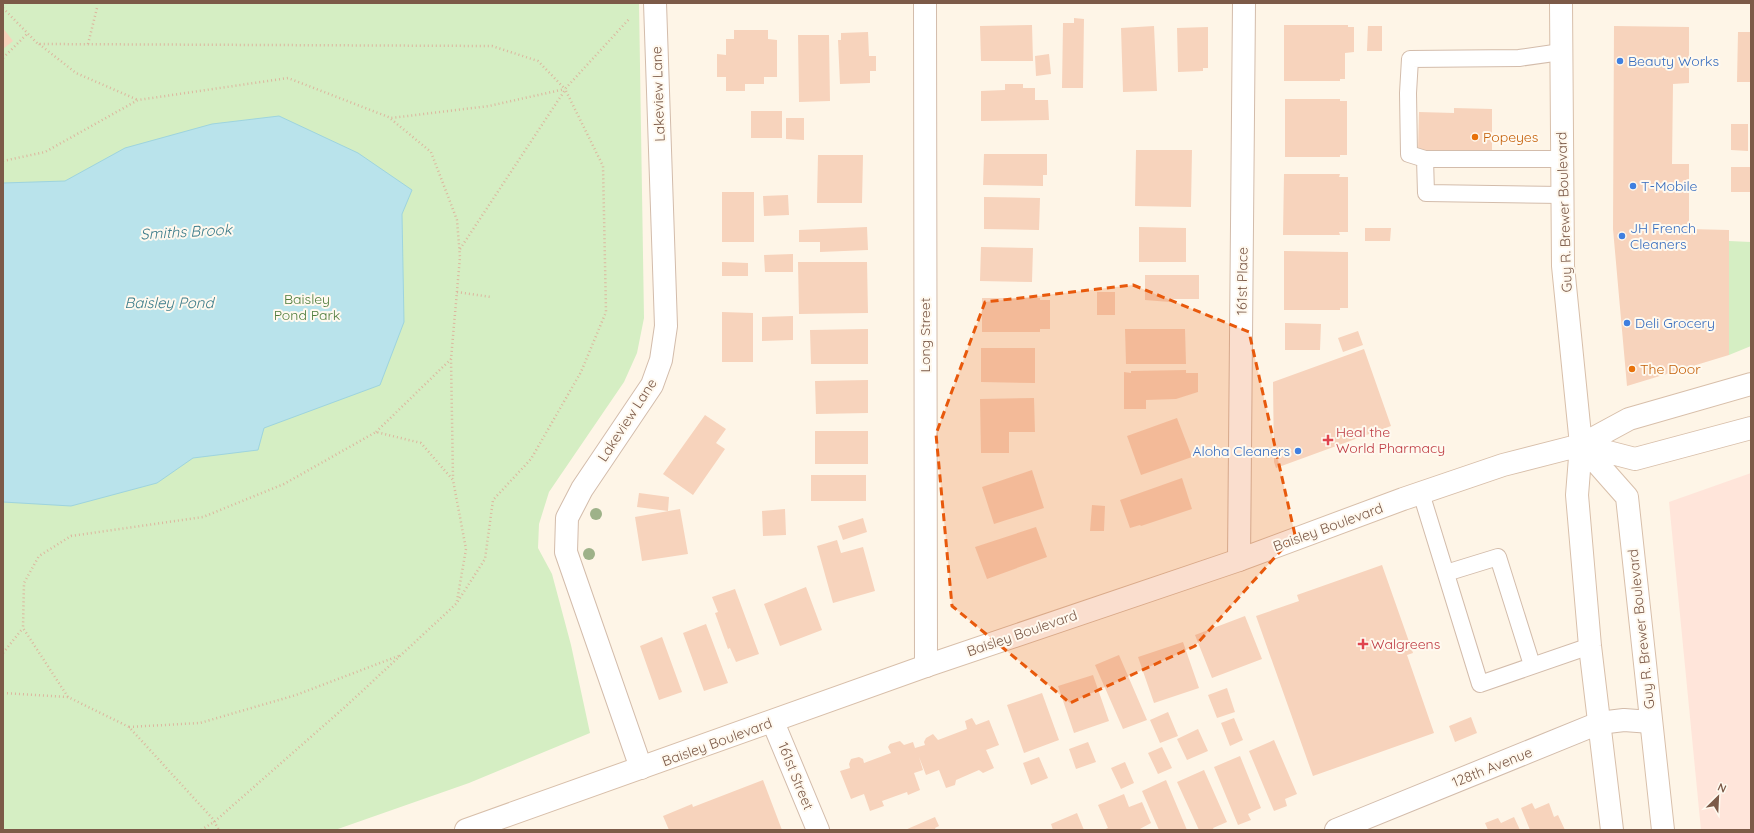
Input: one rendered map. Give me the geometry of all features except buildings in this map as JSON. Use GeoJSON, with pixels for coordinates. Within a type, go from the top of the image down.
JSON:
{"type":"FeatureCollection","features":[{"type":"Feature","properties":{"kind":"main road","name":"Lakeview Lane"},"geometry":{"type":"LineString","coordinates":[[642,768],[566,552],[567,518],[582,489],[652,385],[661,360],[666,326],[655,3]]}},
{"type":"Feature","properties":{"kind":"main road","name":"Long Street"},"geometry":{"type":"LineString","coordinates":[[925,3],[926,666]]}},
{"type":"Feature","properties":{"kind":"main road","name":"161st Place"},"geometry":{"type":"LineString","coordinates":[[1239,560],[1244,3]]}},
{"type":"Feature","properties":{"kind":"main road","name":"Guy R. Brewer Boulevard"},"geometry":{"type":"LineString","coordinates":[[1560,3],[1563,266],[1582,445],[1577,495],[1590,646],[1612,830]]}},
{"type":"Feature","properties":{"kind":"main road","name":"Baisley Boulevard"},"geometry":{"type":"LineString","coordinates":[[466,830],[773,722],[926,666],[1239,560],[1421,493],[1503,465],[1582,445],[1629,419],[1751,384]]}},
{"type":"Feature","properties":{"kind":"main road"},"geometry":{"type":"LineString","coordinates":[[1582,445],[1635,460],[1751,428]]}},
{"type":"Feature","properties":{"kind":"main road","name":"Guy R. Brewer Boulevard"},"geometry":{"type":"LineString","coordinates":[[1582,445],[1627,497],[1663,830]]}},
{"type":"Feature","properties":{"kind":"main road","name":"128th Avenue"},"geometry":{"type":"LineString","coordinates":[[1336,830],[1599,723],[1624,720],[1652,722]]}},
{"type":"Feature","properties":{"kind":"main road","name":"161st Street"},"geometry":{"type":"LineString","coordinates":[[773,722],[818,830]]}},
{"type":"Feature","properties":{"kind":"lane"},"geometry":{"type":"LineString","coordinates":[[1561,52],[1519,58],[1410,59],[1408,93],[1409,154],[1425,159],[1562,159]]}},
{"type":"Feature","properties":{"kind":"lane"},"geometry":{"type":"LineString","coordinates":[[1425,159],[1426,193],[1562,195]]}},
{"type":"Feature","properties":{"kind":"lane"},"geometry":{"type":"LineString","coordinates":[[1421,493],[1480,684],[1590,646]]}},
{"type":"Feature","properties":{"kind":"lane"},"geometry":{"type":"LineString","coordinates":[[1446,573],[1498,557],[1532,665]]}},
{"type":"Feature","properties":{"kind":"path"},"geometry":{"type":"LineString","coordinates":[[3,8],[38,44],[76,73],[138,100]]}},
{"type":"Feature","properties":{"kind":"path"},"geometry":{"type":"LineString","coordinates":[[88,44],[97,8]]}},
{"type":"Feature","properties":{"kind":"path"},"geometry":{"type":"LineString","coordinates":[[459,250],[565,89],[631,16]]}},
{"type":"Feature","properties":{"kind":"path"},"geometry":{"type":"LineString","coordinates":[[3,58],[28,33]]}},
{"type":"Feature","properties":{"kind":"path"},"geometry":{"type":"LineString","coordinates":[[38,44],[492,46],[538,61],[565,89],[603,166],[606,312],[581,372],[531,459],[493,500],[485,559],[456,604],[346,707],[214,822],[200,830]]}},
{"type":"Feature","properties":{"kind":"path"},"geometry":{"type":"LineString","coordinates":[[3,161],[45,152],[138,100],[288,78],[391,118],[431,152],[457,220],[460,257],[451,359],[453,480],[466,549],[456,604]]}},
{"type":"Feature","properties":{"kind":"path"},"geometry":{"type":"LineString","coordinates":[[391,118],[489,106],[565,89]]}},
{"type":"Feature","properties":{"kind":"path"},"geometry":{"type":"LineString","coordinates":[[457,292],[491,297]]}},
{"type":"Feature","properties":{"kind":"path"},"geometry":{"type":"LineString","coordinates":[[68,697],[23,628],[24,583],[39,556],[72,536],[203,516],[284,484],[376,432],[451,359]]}},
{"type":"Feature","properties":{"kind":"path"},"geometry":{"type":"LineString","coordinates":[[376,432],[421,443],[453,480]]}},
{"type":"Feature","properties":{"kind":"path"},"geometry":{"type":"LineString","coordinates":[[3,653],[23,628]]}},
{"type":"Feature","properties":{"kind":"path"},"geometry":{"type":"LineString","coordinates":[[129,727],[200,723],[296,695],[402,654]]}},
{"type":"Feature","properties":{"kind":"path"},"geometry":{"type":"LineString","coordinates":[[3,693],[68,697],[129,727],[214,822],[219,830]]}},
{"type":"Feature","properties":{"kind":"highlighted area"},"geometry":{"type":"Polygon","coordinates":[[[1133,285],[1249,332],[1295,535],[1195,646],[1070,703],[952,606],[936,434],[985,302],[1133,285]]]}},
{"type":"Feature","properties":{"kind":"shaded area"},"geometry":{"type":"Polygon","coordinates":[[[1751,473],[1751,830],[1701,830],[1669,502],[1751,473]]]}},
{"type":"Feature","properties":{"kind":"green space","name":"Baisley Pond Park"},"geometry":{"type":"Polygon","coordinates":[[[3,3],[639,3],[644,318],[637,353],[624,382],[549,492],[539,524],[538,548],[552,574],[571,645],[590,733],[469,783],[335,830],[3,830],[3,3]]]}},
{"type":"Feature","properties":{"kind":"green space"},"geometry":{"type":"Polygon","coordinates":[[[1729,241],[1751,242],[1751,346],[1729,355],[1729,241]]]}},
{"type":"Feature","properties":{"kind":"water","name":"Baisley Pond"},"geometry":{"type":"Polygon","coordinates":[[[279,116],[358,153],[412,190],[402,214],[404,322],[380,385],[264,428],[258,450],[193,458],[157,483],[71,506],[3,502],[3,183],[65,181],[125,148],[212,124],[279,116]]]}},
{"type":"Feature","properties":{"kind":"place","name":"Beauty Works"},"geometry":{"type":"Point","coordinates":[1620,61]}},
{"type":"Feature","properties":{"kind":"place","name":"Popeyes"},"geometry":{"type":"Point","coordinates":[1475,137]}},
{"type":"Feature","properties":{"kind":"place","name":"T-Mobile"},"geometry":{"type":"Point","coordinates":[1633,186]}},
{"type":"Feature","properties":{"kind":"place","name":"JH French Cleaners"},"geometry":{"type":"Point","coordinates":[1622,236]}},
{"type":"Feature","properties":{"kind":"place","name":"Deli Grocery"},"geometry":{"type":"Point","coordinates":[1627,323]}},
{"type":"Feature","properties":{"kind":"place","name":"The Door"},"geometry":{"type":"Point","coordinates":[1632,369]}},
{"type":"Feature","properties":{"kind":"place","name":"Heal the World Pharmacy"},"geometry":{"type":"Point","coordinates":[1328,440]}},
{"type":"Feature","properties":{"kind":"place","name":"Aloha Cleaners"},"geometry":{"type":"Point","coordinates":[1298,451]}},
{"type":"Feature","properties":{"kind":"place","name":"Walgreens"},"geometry":{"type":"Point","coordinates":[1363,644]}},
{"type":"Feature","properties":{"kind":"water label","name":"Smiths Brook"},"geometry":{"type":"Point","coordinates":[186,232]}}]}
